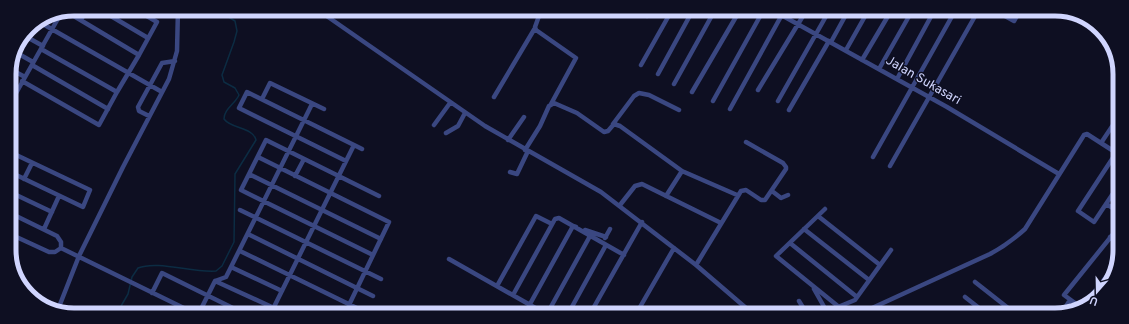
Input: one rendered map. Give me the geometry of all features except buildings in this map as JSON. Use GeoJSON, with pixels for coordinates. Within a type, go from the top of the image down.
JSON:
{"type":"FeatureCollection","features":[{"type":"Feature","properties":{"kind":"street"},"geometry":{"type":"LineString","coordinates":[[74,16],[139,55]]}},
{"type":"Feature","properties":{"kind":"street"},"geometry":{"type":"LineString","coordinates":[[81,20],[83,16]]}},
{"type":"Feature","properties":{"kind":"street"},"geometry":{"type":"LineString","coordinates":[[111,16],[148,38]]}},
{"type":"Feature","properties":{"kind":"street"},"geometry":{"type":"LineString","coordinates":[[16,73],[99,125],[157,22],[147,16]]}},
{"type":"Feature","properties":{"kind":"street"},"geometry":{"type":"LineString","coordinates":[[59,306],[79,256],[162,92],[175,61],[178,16]]}},
{"type":"Feature","properties":{"kind":"street"},"geometry":{"type":"LineString","coordinates":[[327,16],[465,113],[508,140],[593,186],[620,205],[696,265],[746,308]]}},
{"type":"Feature","properties":{"kind":"street"},"geometry":{"type":"LineString","coordinates":[[494,97],[535,28],[539,16]]}},
{"type":"Feature","properties":{"kind":"street"},"geometry":{"type":"LineString","coordinates":[[640,65],[669,16]]}},
{"type":"Feature","properties":{"kind":"street"},"geometry":{"type":"LineString","coordinates":[[658,74],[690,16]]}},
{"type":"Feature","properties":{"kind":"street"},"geometry":{"type":"LineString","coordinates":[[674,84],[712,16]]}},
{"type":"Feature","properties":{"kind":"street"},"geometry":{"type":"LineString","coordinates":[[692,92],[736,16]]}},
{"type":"Feature","properties":{"kind":"street"},"geometry":{"type":"LineString","coordinates":[[713,101],[760,16]]}},
{"type":"Feature","properties":{"kind":"street"},"geometry":{"type":"LineString","coordinates":[[730,109],[781,16]]}},
{"type":"Feature","properties":{"kind":"street","name":"Jalan Sukasari"},"geometry":{"type":"LineString","coordinates":[[788,16],[798,25],[830,41],[929,97],[1059,174]]}},
{"type":"Feature","properties":{"kind":"street"},"geometry":{"type":"LineString","coordinates":[[758,90],[803,16]]}},
{"type":"Feature","properties":{"kind":"street"},"geometry":{"type":"LineString","coordinates":[[778,101],[826,16]]}},
{"type":"Feature","properties":{"kind":"street"},"geometry":{"type":"LineString","coordinates":[[789,110],[845,16]]}},
{"type":"Feature","properties":{"kind":"street"},"geometry":{"type":"LineString","coordinates":[[846,50],[865,16]]}},
{"type":"Feature","properties":{"kind":"street"},"geometry":{"type":"LineString","coordinates":[[862,60],[888,16]]}},
{"type":"Feature","properties":{"kind":"street"},"geometry":{"type":"LineString","coordinates":[[879,69],[909,16]]}},
{"type":"Feature","properties":{"kind":"street"},"geometry":{"type":"LineString","coordinates":[[897,79],[931,16]]}},
{"type":"Feature","properties":{"kind":"street"},"geometry":{"type":"LineString","coordinates":[[873,157],[952,16]]}},
{"type":"Feature","properties":{"kind":"street"},"geometry":{"type":"LineString","coordinates":[[890,166],[975,16]]}},
{"type":"Feature","properties":{"kind":"street"},"geometry":{"type":"LineString","coordinates":[[1005,16],[1014,21],[1017,16]]}},
{"type":"Feature","properties":{"kind":"street"},"geometry":{"type":"LineString","coordinates":[[16,93],[58,18]]}},
{"type":"Feature","properties":{"kind":"street"},"geometry":{"type":"LineString","coordinates":[[44,25],[128,74],[162,92]]}},
{"type":"Feature","properties":{"kind":"street"},"geometry":{"type":"LineString","coordinates":[[510,172],[517,174],[527,150],[576,58],[535,28]]}},
{"type":"Feature","properties":{"kind":"street"},"geometry":{"type":"LineString","coordinates":[[29,38],[117,92]]}},
{"type":"Feature","properties":{"kind":"street"},"geometry":{"type":"LineString","coordinates":[[19,54],[32,64],[108,109]]}},
{"type":"Feature","properties":{"kind":"street"},"geometry":{"type":"LineString","coordinates":[[149,116],[137,108],[162,63],[175,61]]}},
{"type":"Feature","properties":{"kind":"street"},"geometry":{"type":"LineString","coordinates":[[262,100],[270,83],[324,109]]}},
{"type":"Feature","properties":{"kind":"street"},"geometry":{"type":"LineString","coordinates":[[346,161],[239,108],[247,92],[362,149]]}},
{"type":"Feature","properties":{"kind":"street"},"geometry":{"type":"LineString","coordinates":[[551,104],[558,104],[578,113],[604,132],[608,131],[634,96],[639,93],[649,95],[678,110]]}},
{"type":"Feature","properties":{"kind":"street"},"geometry":{"type":"LineString","coordinates":[[434,125],[450,103]]}},
{"type":"Feature","properties":{"kind":"street"},"geometry":{"type":"LineString","coordinates":[[202,308],[215,281],[226,277],[232,268],[312,104]]}},
{"type":"Feature","properties":{"kind":"street"},"geometry":{"type":"LineString","coordinates":[[446,133],[458,126],[465,113]]}},
{"type":"Feature","properties":{"kind":"street"},"geometry":{"type":"LineString","coordinates":[[508,140],[524,117]]}},
{"type":"Feature","properties":{"kind":"street"},"geometry":{"type":"LineString","coordinates":[[613,124],[616,124],[628,131],[662,158],[682,171],[737,195]]}},
{"type":"Feature","properties":{"kind":"street"},"geometry":{"type":"LineString","coordinates":[[1101,143],[1113,124]]}},
{"type":"Feature","properties":{"kind":"street"},"geometry":{"type":"LineString","coordinates":[[872,308],[1005,246],[1025,229],[1084,135],[1087,134],[1113,149]]}},
{"type":"Feature","properties":{"kind":"street"},"geometry":{"type":"LineString","coordinates":[[373,255],[241,190],[266,140],[380,196]]}},
{"type":"Feature","properties":{"kind":"street"},"geometry":{"type":"LineString","coordinates":[[696,265],[737,195],[744,190],[764,200],[772,191],[786,167],[783,163],[746,142]]}},
{"type":"Feature","properties":{"kind":"street"},"geometry":{"type":"LineString","coordinates":[[215,281],[274,308],[354,145]]}},
{"type":"Feature","properties":{"kind":"street"},"geometry":{"type":"LineString","coordinates":[[16,155],[90,190],[83,207],[16,175]]}},
{"type":"Feature","properties":{"kind":"street"},"geometry":{"type":"LineString","coordinates":[[258,157],[389,222],[349,304]]}},
{"type":"Feature","properties":{"kind":"street"},"geometry":{"type":"LineString","coordinates":[[296,176],[304,159]]}},
{"type":"Feature","properties":{"kind":"street"},"geometry":{"type":"LineString","coordinates":[[1113,159],[1078,211],[1094,222],[1113,194]]}},
{"type":"Feature","properties":{"kind":"street"},"geometry":{"type":"LineString","coordinates":[[24,179],[32,163]]}},
{"type":"Feature","properties":{"kind":"street"},"geometry":{"type":"LineString","coordinates":[[666,196],[682,171]]}},
{"type":"Feature","properties":{"kind":"street"},"geometry":{"type":"LineString","coordinates":[[249,174],[381,239]]}},
{"type":"Feature","properties":{"kind":"street"},"geometry":{"type":"LineString","coordinates":[[620,205],[638,184],[646,185],[721,223]]}},
{"type":"Feature","properties":{"kind":"street"},"geometry":{"type":"LineString","coordinates":[[772,191],[781,198],[788,196]]}},
{"type":"Feature","properties":{"kind":"street"},"geometry":{"type":"LineString","coordinates":[[16,195],[52,212]]}},
{"type":"Feature","properties":{"kind":"street"},"geometry":{"type":"LineString","coordinates":[[44,229],[59,196]]}},
{"type":"Feature","properties":{"kind":"street"},"geometry":{"type":"LineString","coordinates":[[1106,204],[1113,208]]}},
{"type":"Feature","properties":{"kind":"street"},"geometry":{"type":"LineString","coordinates":[[825,209],[776,256],[838,307],[855,300],[891,250]]}},
{"type":"Feature","properties":{"kind":"street"},"geometry":{"type":"LineString","coordinates":[[240,210],[381,279]]}},
{"type":"Feature","properties":{"kind":"street"},"geometry":{"type":"LineString","coordinates":[[16,216],[57,236],[64,249],[184,308]]}},
{"type":"Feature","properties":{"kind":"street"},"geometry":{"type":"LineString","coordinates":[[497,286],[536,216],[552,224]]}},
{"type":"Feature","properties":{"kind":"street"},"geometry":{"type":"LineString","coordinates":[[818,216],[880,265]]}},
{"type":"Feature","properties":{"kind":"street"},"geometry":{"type":"LineString","coordinates":[[513,295],[555,219],[559,218],[624,255]]}},
{"type":"Feature","properties":{"kind":"street"},"geometry":{"type":"LineString","coordinates":[[593,308],[642,222]]}},
{"type":"Feature","properties":{"kind":"street"},"geometry":{"type":"LineString","coordinates":[[573,226],[606,237]]}},
{"type":"Feature","properties":{"kind":"street"},"geometry":{"type":"LineString","coordinates":[[530,304],[573,226]]}},
{"type":"Feature","properties":{"kind":"street"},"geometry":{"type":"LineString","coordinates":[[571,308],[605,244],[606,237],[610,229]]}},
{"type":"Feature","properties":{"kind":"street"},"geometry":{"type":"LineString","coordinates":[[804,229],[869,280]]}},
{"type":"Feature","properties":{"kind":"street"},"geometry":{"type":"LineString","coordinates":[[248,234],[373,296]]}},
{"type":"Feature","properties":{"kind":"street"},"geometry":{"type":"LineString","coordinates":[[1076,304],[1064,295],[1113,234]]}},
{"type":"Feature","properties":{"kind":"street"},"geometry":{"type":"LineString","coordinates":[[549,308],[590,236]]}},
{"type":"Feature","properties":{"kind":"street"},"geometry":{"type":"LineString","coordinates":[[16,237],[49,252],[64,249]]}},
{"type":"Feature","properties":{"kind":"street"},"geometry":{"type":"LineString","coordinates":[[790,243],[857,297]]}},
{"type":"Feature","properties":{"kind":"street"},"geometry":{"type":"LineString","coordinates":[[639,308],[674,248]]}},
{"type":"Feature","properties":{"kind":"street"},"geometry":{"type":"LineString","coordinates":[[240,251],[356,308]]}},
{"type":"Feature","properties":{"kind":"street"},"geometry":{"type":"LineString","coordinates":[[449,259],[536,308]]}},
{"type":"Feature","properties":{"kind":"street"},"geometry":{"type":"LineString","coordinates":[[232,268],[282,291]]}},
{"type":"Feature","properties":{"kind":"street"},"geometry":{"type":"LineString","coordinates":[[152,292],[162,273],[233,308]]}},
{"type":"Feature","properties":{"kind":"street"},"geometry":{"type":"LineString","coordinates":[[1092,294],[1106,277]]}},
{"type":"Feature","properties":{"kind":"street"},"geometry":{"type":"LineString","coordinates":[[975,282],[1007,308]]}},
{"type":"Feature","properties":{"kind":"street"},"geometry":{"type":"LineString","coordinates":[[812,286],[824,308]]}},
{"type":"Feature","properties":{"kind":"street"},"geometry":{"type":"LineString","coordinates":[[965,297],[979,308]]}},
{"type":"Feature","properties":{"kind":"street"},"geometry":{"type":"LineString","coordinates":[[1065,307],[1070,300]]}},
{"type":"Feature","properties":{"kind":"street"},"geometry":{"type":"LineString","coordinates":[[799,301],[803,308]]}},
{"type":"Feature","properties":{"kind":"waterway"},"geometry":{"type":"LineString","coordinates":[[120,308],[128,294],[132,277],[138,268],[155,265],[216,271],[222,266],[234,242],[235,174],[256,140],[251,133],[232,125],[224,119],[224,115],[239,95],[235,88],[224,82],[222,75],[237,31],[235,21],[227,16]]}}]}
